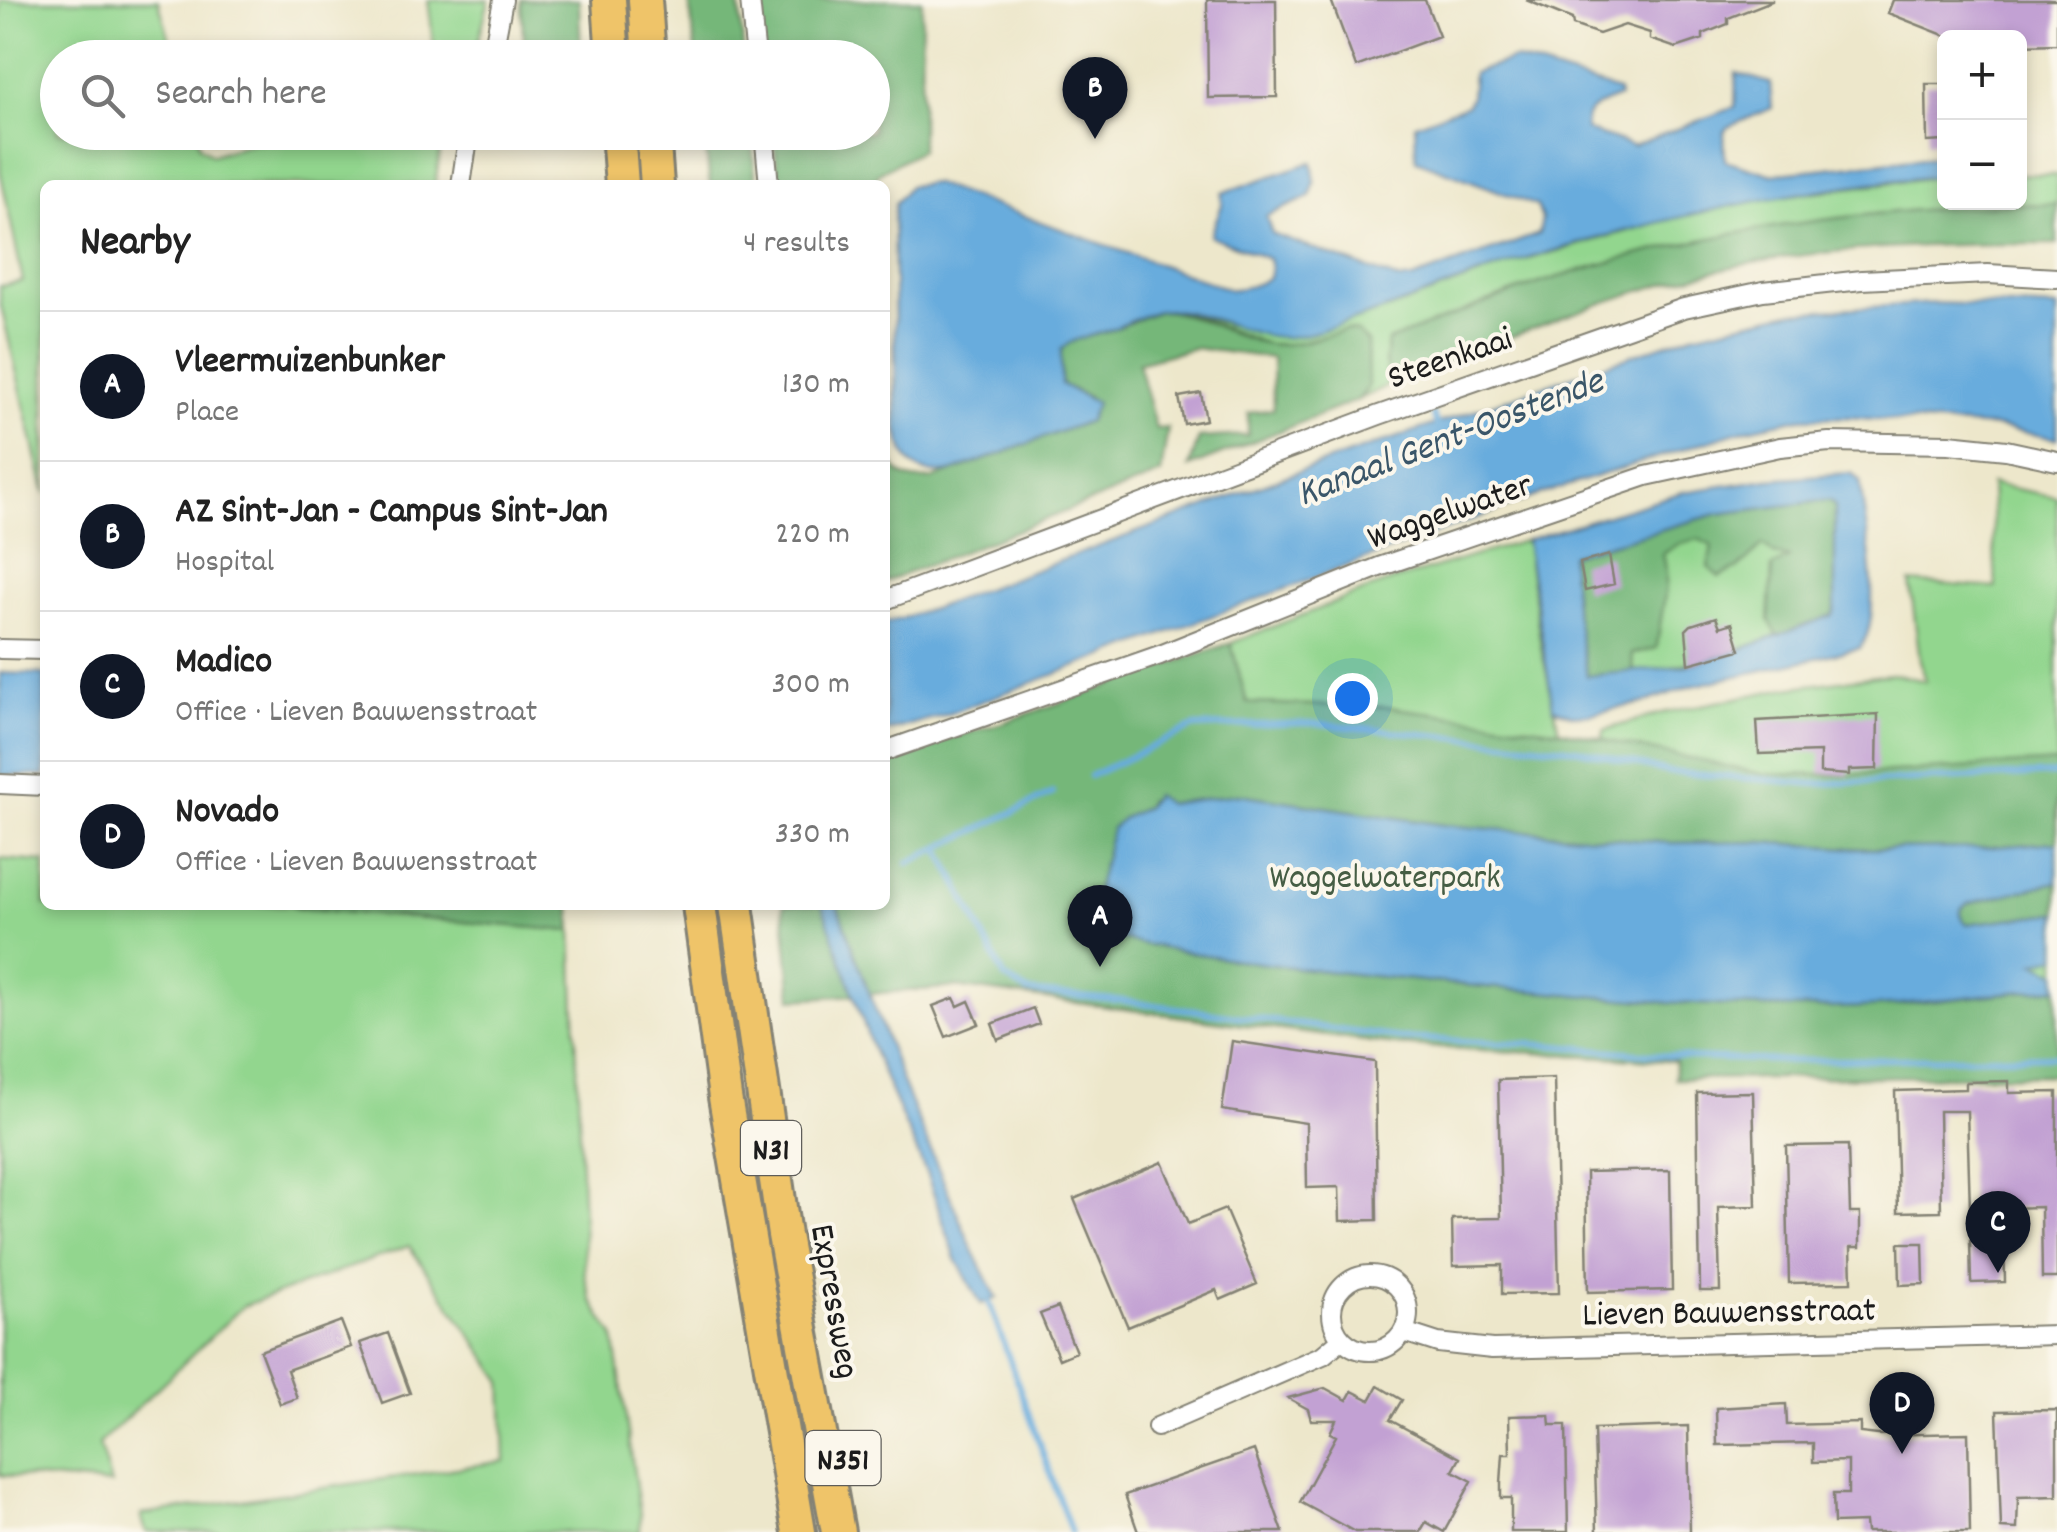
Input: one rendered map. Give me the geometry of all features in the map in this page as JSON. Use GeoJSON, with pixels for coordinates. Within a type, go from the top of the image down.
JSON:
{"type":"FeatureCollection","features":[{"type":"Feature","properties":{"kind":"highway"},"geometry":{"type":"LineString","coordinates":[[610,0],[612,40]]}},
{"type":"Feature","properties":{"kind":"highway"},"geometry":{"type":"LineString","coordinates":[[645,0],[648,40]]}},
{"type":"Feature","properties":{"kind":"highway"},"geometry":{"type":"LineString","coordinates":[[619,150],[622,180]]}},
{"type":"Feature","properties":{"kind":"highway"},"geometry":{"type":"LineString","coordinates":[[654,150],[657,180]]}},
{"type":"Feature","properties":{"kind":"highway","name":"N31"},"geometry":{"type":"LineString","coordinates":[[699,910],[728,1115],[799,1532]]}},
{"type":"Feature","properties":{"kind":"highway","name":"Expressweg"},"geometry":{"type":"LineString","coordinates":[[737,910],[784,1236],[838,1532]]}},
{"type":"Feature","properties":{"kind":"highway","name":"N351"},"geometry":{"type":"LineString","coordinates":[[812,1390],[836,1426],[860,1532]]}},
{"type":"Feature","properties":{"kind":"highway","name":"N351"},"geometry":{"type":"LineString","coordinates":[[781,1532],[778,1504],[783,1438]]}},
{"type":"Feature","properties":{"kind":"street"},"geometry":{"type":"LineString","coordinates":[[495,40],[503,0]]}},
{"type":"Feature","properties":{"kind":"street"},"geometry":{"type":"LineString","coordinates":[[750,0],[754,40]]}},
{"type":"Feature","properties":{"kind":"street"},"geometry":{"type":"LineString","coordinates":[[461,180],[466,150]]}},
{"type":"Feature","properties":{"kind":"street"},"geometry":{"type":"LineString","coordinates":[[766,150],[769,180]]}},
{"type":"Feature","properties":{"kind":"street","name":"Steenkaai"},"geometry":{"type":"LineString","coordinates":[[890,598],[1379,415],[1684,308],[1763,291],[1862,280],[1988,274],[2057,278]]}},
{"type":"Feature","properties":{"kind":"street","name":"Waggelwater"},"geometry":{"type":"LineString","coordinates":[[890,748],[1160,655],[1379,567],[1646,476],[1780,446],[1829,442],[1948,444],[2006,450],[2057,462]]}},
{"type":"Feature","properties":{"kind":"street"},"geometry":{"type":"LineString","coordinates":[[0,649],[40,650]]}},
{"type":"Feature","properties":{"kind":"street"},"geometry":{"type":"LineString","coordinates":[[0,784],[40,786]]}},
{"type":"Feature","properties":{"kind":"street"},"geometry":{"type":"LineString","coordinates":[[1357,1276],[1386,1277],[1404,1294],[1409,1306],[1404,1332],[1385,1349],[1360,1350],[1342,1339],[1332,1318],[1337,1294],[1357,1276]]}},
{"type":"Feature","properties":{"kind":"street","name":"Lieven Bauwensstraat"},"geometry":{"type":"LineString","coordinates":[[1404,1332],[1438,1343],[1492,1349],[2057,1335]]}},
{"type":"Feature","properties":{"kind":"street"},"geometry":{"type":"LineString","coordinates":[[1158,1427],[1323,1355],[1342,1339]]}},
{"type":"Feature","properties":{"kind":"green space"},"geometry":{"type":"Polygon","coordinates":[[[0,0],[158,0],[170,40],[40,40],[40,150],[205,150],[212,155],[228,150],[440,150],[436,180],[40,180],[40,473],[0,302],[0,286],[23,281],[0,170],[0,0]]]}},
{"type":"Feature","properties":{"kind":"green space"},"geometry":{"type":"Polygon","coordinates":[[[428,0],[489,0],[478,40],[433,40],[428,0]]]}},
{"type":"Feature","properties":{"kind":"green space"},"geometry":{"type":"Polygon","coordinates":[[[521,0],[579,0],[580,40],[523,40],[521,0]]]}},
{"type":"Feature","properties":{"kind":"green space"},"geometry":{"type":"Polygon","coordinates":[[[689,0],[739,0],[743,40],[694,40],[689,0]]]}},
{"type":"Feature","properties":{"kind":"green space"},"geometry":{"type":"Polygon","coordinates":[[[757,0],[922,0],[921,150],[879,173],[875,180],[778,180],[775,150],[890,150],[890,40],[762,40],[757,0]]]}},
{"type":"Feature","properties":{"kind":"green space"},"geometry":{"type":"Polygon","coordinates":[[[706,150],[753,150],[756,180],[709,180],[706,150]]]}},
{"type":"Feature","properties":{"kind":"green space"},"geometry":{"type":"Polygon","coordinates":[[[2027,174],[2057,175],[2057,204],[2027,205],[2027,174]]]}},
{"type":"Feature","properties":{"kind":"green space"},"geometry":{"type":"Polygon","coordinates":[[[1937,177],[1937,209],[1791,224],[1660,249],[1595,266],[1477,306],[1389,341],[1385,360],[1389,385],[1358,400],[1368,387],[1367,341],[1347,330],[1291,344],[1267,344],[1179,311],[1267,335],[1311,334],[1504,266],[1691,213],[1758,199],[1937,177]]]}},
{"type":"Feature","properties":{"kind":"green space"},"geometry":{"type":"Polygon","coordinates":[[[2057,204],[2057,244],[1868,249],[1751,263],[1593,306],[1389,385],[1385,360],[1388,341],[1595,266],[1660,249],[1791,224],[1937,209],[2027,210],[2027,205],[2057,204]]]}},
{"type":"Feature","properties":{"kind":"green space"},"geometry":{"type":"Polygon","coordinates":[[[1159,311],[1174,312],[1243,337],[1280,345],[1347,330],[1357,332],[1367,341],[1368,387],[1358,400],[1189,467],[1199,438],[1248,435],[1248,413],[1273,409],[1272,358],[1194,348],[1138,363],[1156,429],[1168,428],[1161,474],[890,580],[890,456],[896,470],[905,476],[933,479],[1089,421],[1088,397],[1061,384],[1061,349],[1071,340],[1106,332],[1159,311]]]}},
{"type":"Feature","properties":{"kind":"green space","name":"Waggelwaterpark"},"geometry":{"type":"Polygon","coordinates":[[[1991,484],[2057,497],[2057,1075],[1675,1079],[1675,1061],[1397,1045],[957,987],[868,994],[839,910],[890,910],[890,755],[1002,723],[1231,643],[1382,584],[1526,540],[1541,647],[1559,730],[1603,738],[1604,730],[1662,713],[1787,688],[1892,674],[1926,681],[1910,582],[1996,588],[1991,484]]]}},
{"type":"Feature","properties":{"kind":"green space"},"geometry":{"type":"Polygon","coordinates":[[[1830,500],[1835,506],[1833,615],[1778,637],[1769,620],[1772,567],[1789,558],[1774,554],[1763,545],[1738,568],[1719,577],[1708,567],[1712,546],[1698,539],[1663,554],[1666,589],[1657,648],[1632,654],[1634,673],[1587,676],[1574,606],[1570,555],[1717,514],[1830,500]]]}},
{"type":"Feature","properties":{"kind":"green space"},"geometry":{"type":"Polygon","coordinates":[[[1780,506],[1822,621],[1706,659],[1634,673],[1569,560],[1780,506]]]}},
{"type":"Feature","properties":{"kind":"green space"},"geometry":{"type":"Polygon","coordinates":[[[1231,643],[1247,703],[1388,707],[1559,730],[1762,774],[1842,775],[2057,762],[2057,842],[1981,848],[1671,843],[1443,825],[1238,794],[1167,804],[1149,800],[1145,808],[1123,818],[1111,937],[1243,961],[1332,972],[1688,1004],[1852,1007],[2057,988],[2057,1075],[1675,1079],[1675,1061],[1397,1045],[957,987],[868,994],[839,910],[890,910],[890,755],[1002,723],[1231,643]]]}},
{"type":"Feature","properties":{"kind":"green space"},"geometry":{"type":"Polygon","coordinates":[[[0,859],[40,862],[40,910],[320,910],[572,931],[585,1276],[591,1300],[614,1336],[640,1532],[146,1532],[141,1515],[505,1461],[502,1380],[409,1246],[243,1306],[99,1444],[111,1484],[0,1475],[0,859]]]}},
{"type":"Feature","properties":{"kind":"green space"},"geometry":{"type":"Polygon","coordinates":[[[2057,882],[2057,913],[1967,924],[1961,917],[1961,908],[1967,904],[2057,882]]]}},
{"type":"Feature","properties":{"kind":"green space"},"geometry":{"type":"Polygon","coordinates":[[[320,910],[571,910],[572,931],[320,910]]]}},
{"type":"Feature","properties":{"kind":"green space"},"geometry":{"type":"Polygon","coordinates":[[[783,910],[824,910],[855,995],[792,999],[783,910]]]}},
{"type":"Feature","properties":{"kind":"water"},"geometry":{"type":"Polygon","coordinates":[[[1514,59],[1618,91],[1619,97],[1590,112],[1586,130],[1633,146],[1735,107],[1736,73],[1770,83],[1772,108],[1728,127],[1724,132],[1725,160],[1770,174],[1937,157],[1937,177],[1833,188],[1669,220],[1507,265],[1371,315],[1299,336],[1259,334],[1175,310],[1153,312],[1061,349],[1061,384],[1096,403],[1089,421],[951,472],[926,472],[910,462],[896,420],[893,219],[895,203],[909,186],[932,183],[1233,289],[1265,280],[1271,268],[1269,259],[1210,236],[1222,205],[1222,193],[1312,162],[1315,182],[1310,197],[1266,216],[1272,234],[1399,280],[1412,279],[1539,234],[1542,219],[1537,206],[1416,160],[1415,124],[1467,105],[1473,73],[1514,59]]]}},
{"type":"Feature","properties":{"kind":"water","name":"Kanaal Gent-Oostende"},"geometry":{"type":"Polygon","coordinates":[[[1935,303],[2057,308],[2057,439],[1996,427],[1848,417],[1800,418],[1743,430],[1541,494],[948,714],[890,731],[890,621],[1295,473],[1693,334],[1791,312],[1935,303]]]}},
{"type":"Feature","properties":{"kind":"water"},"geometry":{"type":"Polygon","coordinates":[[[1851,473],[1860,481],[1872,592],[1867,634],[1860,648],[1688,687],[1643,703],[1591,714],[1572,715],[1553,708],[1526,540],[1683,492],[1768,479],[1851,473]],[[1830,500],[1717,514],[1570,555],[1574,606],[1587,676],[1684,666],[1833,615],[1835,506],[1830,500]]]}},
{"type":"Feature","properties":{"kind":"water"},"geometry":{"type":"Polygon","coordinates":[[[0,673],[40,674],[40,776],[0,775],[0,673]]]}},
{"type":"Feature","properties":{"kind":"water"},"geometry":{"type":"Polygon","coordinates":[[[1238,794],[1443,825],[1671,843],[1761,842],[1861,849],[1981,848],[2057,842],[2057,882],[1967,904],[1961,909],[1961,917],[1967,924],[2057,913],[2057,956],[2036,963],[2057,972],[2057,988],[1852,1007],[1688,1004],[1332,972],[1243,961],[1111,937],[1095,895],[1112,828],[1145,808],[1155,795],[1167,804],[1238,794]]]}},
{"type":"Feature","properties":{"kind":"water"},"geometry":{"type":"Polygon","coordinates":[[[824,910],[839,910],[904,1087],[997,1298],[981,1304],[956,1259],[927,1175],[874,1053],[824,910]]]}},
{"type":"Feature","properties":{"kind":"building"},"geometry":{"type":"Polygon","coordinates":[[[1207,0],[1276,0],[1277,97],[1208,98],[1207,0]]]}},
{"type":"Feature","properties":{"kind":"building"},"geometry":{"type":"Polygon","coordinates":[[[1331,0],[1425,0],[1439,36],[1356,67],[1331,0]]]}},
{"type":"Feature","properties":{"kind":"building"},"geometry":{"type":"Polygon","coordinates":[[[1526,0],[1772,1],[1728,18],[1728,24],[1703,34],[1703,39],[1676,48],[1625,25],[1599,34],[1526,0]]]}},
{"type":"Feature","properties":{"kind":"building"},"geometry":{"type":"Polygon","coordinates":[[[1893,0],[2057,0],[2057,44],[2027,45],[2027,30],[1937,32],[1888,13],[1893,0]]]}},
{"type":"Feature","properties":{"kind":"building"},"geometry":{"type":"Polygon","coordinates":[[[1926,84],[1937,84],[1937,141],[1927,142],[1926,84]]]}},
{"type":"Feature","properties":{"kind":"building"},"geometry":{"type":"Polygon","coordinates":[[[1201,393],[1206,420],[1184,424],[1179,397],[1201,393]]]}},
{"type":"Feature","properties":{"kind":"building"},"geometry":{"type":"Polygon","coordinates":[[[1609,555],[1614,584],[1585,591],[1580,563],[1609,555]]]}},
{"type":"Feature","properties":{"kind":"building"},"geometry":{"type":"Polygon","coordinates":[[[1716,617],[1720,627],[1732,623],[1740,650],[1689,664],[1686,630],[1716,617]]]}},
{"type":"Feature","properties":{"kind":"building"},"geometry":{"type":"Polygon","coordinates":[[[1878,714],[1877,769],[1849,770],[1849,775],[1820,773],[1820,752],[1759,754],[1757,721],[1878,714]]]}},
{"type":"Feature","properties":{"kind":"building"},"geometry":{"type":"Polygon","coordinates":[[[954,998],[958,1006],[969,1001],[979,1024],[946,1037],[933,1006],[954,998]]]}},
{"type":"Feature","properties":{"kind":"building"},"geometry":{"type":"Polygon","coordinates":[[[1033,1008],[1039,1024],[998,1040],[992,1024],[1033,1008]]]}},
{"type":"Feature","properties":{"kind":"building"},"geometry":{"type":"Polygon","coordinates":[[[1232,1041],[1375,1062],[1377,1220],[1340,1221],[1339,1187],[1307,1188],[1306,1123],[1222,1110],[1232,1041]]]}},
{"type":"Feature","properties":{"kind":"building"},"geometry":{"type":"Polygon","coordinates":[[[1554,1078],[1559,1293],[1502,1294],[1502,1265],[1453,1266],[1452,1219],[1501,1218],[1498,1080],[1554,1078]]]}},
{"type":"Feature","properties":{"kind":"building"},"geometry":{"type":"Polygon","coordinates":[[[2009,1081],[2009,1093],[2057,1092],[2057,1278],[2042,1278],[2041,1207],[1970,1209],[1967,1111],[1939,1111],[1941,1211],[1898,1212],[1895,1091],[1966,1089],[1966,1082],[2009,1081]]]}},
{"type":"Feature","properties":{"kind":"building"},"geometry":{"type":"Polygon","coordinates":[[[1753,1092],[1756,1206],[1718,1207],[1720,1291],[1700,1291],[1697,1093],[1753,1092]]]}},
{"type":"Feature","properties":{"kind":"building"},"geometry":{"type":"Polygon","coordinates":[[[1848,1145],[1850,1213],[1860,1213],[1860,1247],[1851,1247],[1852,1282],[1789,1283],[1786,1146],[1848,1145]]]}},
{"type":"Feature","properties":{"kind":"building"},"geometry":{"type":"Polygon","coordinates":[[[1162,1162],[1188,1224],[1225,1209],[1257,1284],[1220,1300],[1216,1290],[1128,1327],[1074,1199],[1162,1162]]]}},
{"type":"Feature","properties":{"kind":"building"},"geometry":{"type":"Polygon","coordinates":[[[1670,1170],[1672,1290],[1588,1292],[1586,1172],[1670,1170]]]}},
{"type":"Feature","properties":{"kind":"building"},"geometry":{"type":"Polygon","coordinates":[[[2004,1239],[2005,1282],[1971,1283],[1970,1240],[2004,1239]]]}},
{"type":"Feature","properties":{"kind":"building"},"geometry":{"type":"Polygon","coordinates":[[[1899,1243],[1923,1243],[1924,1284],[1900,1285],[1899,1243]]]}},
{"type":"Feature","properties":{"kind":"building"},"geometry":{"type":"Polygon","coordinates":[[[1058,1307],[1076,1352],[1059,1359],[1040,1314],[1058,1307]]]}},
{"type":"Feature","properties":{"kind":"building"},"geometry":{"type":"Polygon","coordinates":[[[341,1321],[351,1347],[287,1370],[297,1398],[280,1404],[260,1351],[341,1321]]]}},
{"type":"Feature","properties":{"kind":"building"},"geometry":{"type":"Polygon","coordinates":[[[388,1333],[410,1393],[382,1403],[360,1343],[388,1333]]]}},
{"type":"Feature","properties":{"kind":"building"},"geometry":{"type":"Polygon","coordinates":[[[1378,1386],[1402,1400],[1390,1420],[1460,1458],[1453,1471],[1472,1481],[1444,1532],[1426,1522],[1420,1532],[1355,1532],[1300,1502],[1336,1436],[1330,1433],[1336,1420],[1311,1420],[1308,1409],[1288,1398],[1325,1388],[1347,1400],[1352,1391],[1370,1400],[1378,1386]]]}},
{"type":"Feature","properties":{"kind":"building"},"geometry":{"type":"Polygon","coordinates":[[[1786,1404],[1787,1425],[1860,1423],[1860,1433],[1878,1435],[1968,1433],[1970,1532],[1866,1532],[1865,1522],[1834,1523],[1833,1494],[1848,1494],[1848,1461],[1813,1462],[1813,1443],[1717,1445],[1716,1408],[1786,1404]]]}},
{"type":"Feature","properties":{"kind":"building"},"geometry":{"type":"Polygon","coordinates":[[[2057,1410],[2057,1496],[2018,1497],[2017,1529],[2001,1528],[1997,1411],[2057,1410]]]}},
{"type":"Feature","properties":{"kind":"building"},"geometry":{"type":"Polygon","coordinates":[[[1549,1415],[1550,1425],[1566,1425],[1568,1532],[1511,1532],[1511,1498],[1501,1498],[1503,1454],[1510,1454],[1509,1416],[1549,1415]]]}},
{"type":"Feature","properties":{"kind":"building"},"geometry":{"type":"Polygon","coordinates":[[[1688,1426],[1690,1532],[1597,1532],[1594,1429],[1688,1426]]]}},
{"type":"Feature","properties":{"kind":"building"},"geometry":{"type":"Polygon","coordinates":[[[1254,1450],[1283,1532],[1138,1532],[1125,1495],[1254,1450]]]}},
{"type":"Feature","properties":{"kind":"waterway","name":"Kanaal Gent-Oostende"},"geometry":{"type":"LineString","coordinates":[[1433,414],[1439,431]]}},
{"type":"Feature","properties":{"kind":"waterway"},"geometry":{"type":"LineString","coordinates":[[1090,776],[1194,727],[1310,723],[1576,749],[1668,772],[1815,784],[2057,774]]}},
{"type":"Feature","properties":{"kind":"waterway"},"geometry":{"type":"LineString","coordinates":[[908,863],[1053,793]]}},
{"type":"Feature","properties":{"kind":"waterway"},"geometry":{"type":"LineString","coordinates":[[939,848],[1005,978],[1028,992],[1400,1038],[1547,1045],[1693,1058],[1789,1061],[2057,1056]]}},
{"type":"Feature","properties":{"kind":"waterway"},"geometry":{"type":"LineString","coordinates":[[989,1302],[1071,1532]]}},
{"type":"Feature","properties":{"kind":"place","name":"AZ Sint-Jan - Campus Sint-Jan"},"geometry":{"type":"Point","coordinates":[1095,139]}},
{"type":"Feature","properties":{"kind":"place","name":"Vleermuizenbunker"},"geometry":{"type":"Point","coordinates":[1100,967]}},
{"type":"Feature","properties":{"kind":"place","name":"Madico"},"geometry":{"type":"Point","coordinates":[1998,1273]}},
{"type":"Feature","properties":{"kind":"place","name":"Novado"},"geometry":{"type":"Point","coordinates":[1902,1454]}}]}
